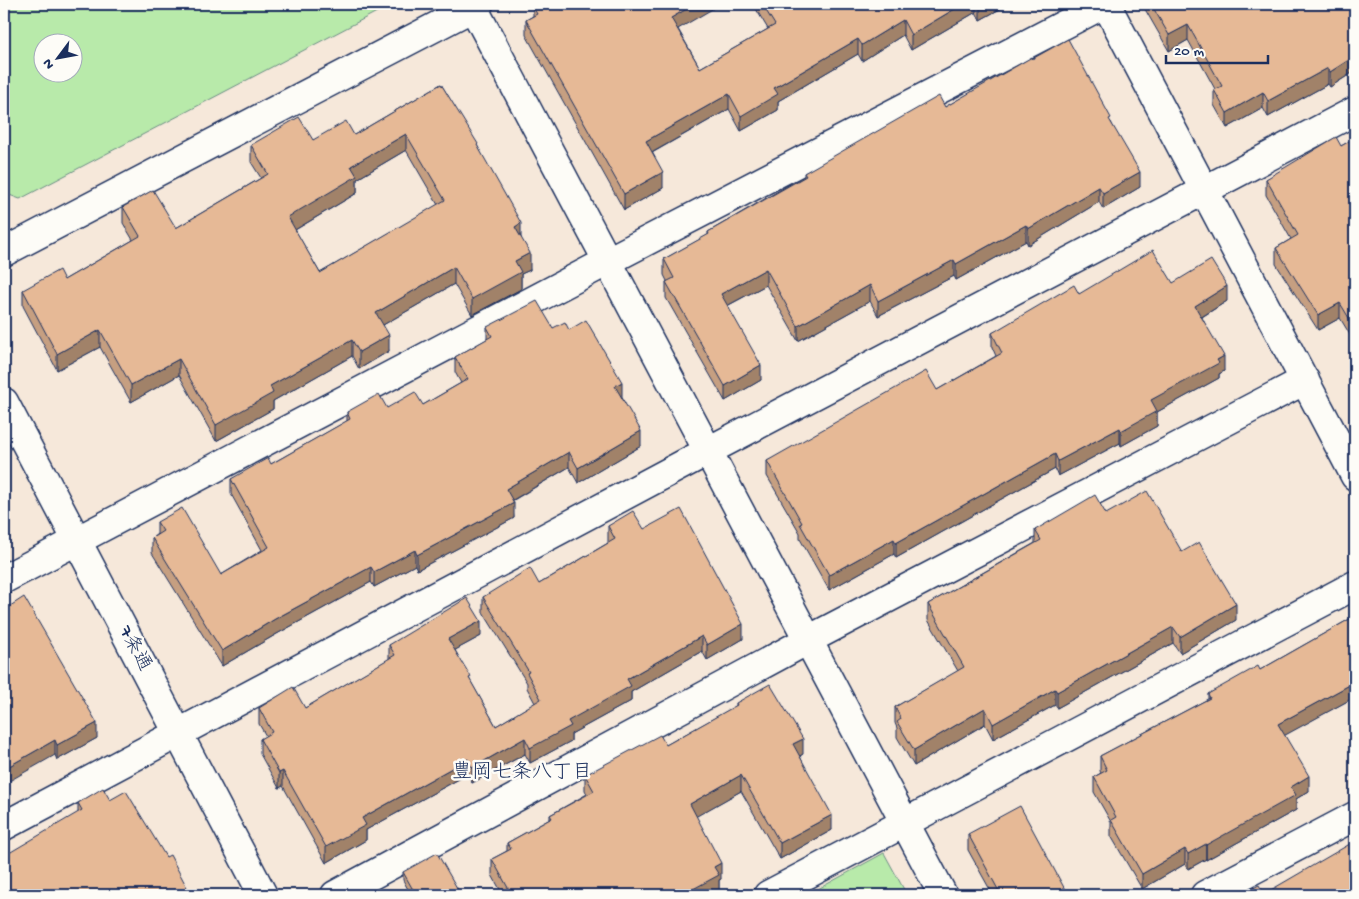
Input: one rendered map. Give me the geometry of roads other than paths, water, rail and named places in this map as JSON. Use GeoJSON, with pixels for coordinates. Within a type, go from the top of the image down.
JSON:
{"type":"FeatureCollection","features":[{"type":"Feature","properties":{"kind":"street"},"geometry":{"type":"LineString","coordinates":[[4,579],[608,261],[1105,4],[1355,476]]}},
{"type":"Feature","properties":{"kind":"street"},"geometry":{"type":"LineString","coordinates":[[4,252],[476,5],[608,261],[943,895]]}},
{"type":"Feature","properties":{"kind":"street"},"geometry":{"type":"LineString","coordinates":[[4,826],[708,450],[1355,111]]}},
{"type":"Feature","properties":{"kind":"street"},"geometry":{"type":"LineString","coordinates":[[335,895],[808,640],[1305,380]]}},
{"type":"Feature","properties":{"kind":"street","name":"7条通"},"geometry":{"type":"LineString","coordinates":[[4,402],[263,895]]}},
{"type":"Feature","properties":{"kind":"street"},"geometry":{"type":"LineString","coordinates":[[768,895],[906,824],[1355,585]]}},
{"type":"Feature","properties":{"kind":"street"},"geometry":{"type":"LineString","coordinates":[[1205,895],[1355,816]]}},
{"type":"Feature","properties":{"kind":"district","name":"豊岡七条八丁目"},"geometry":{"type":"Point","coordinates":[522,773]}}]}
